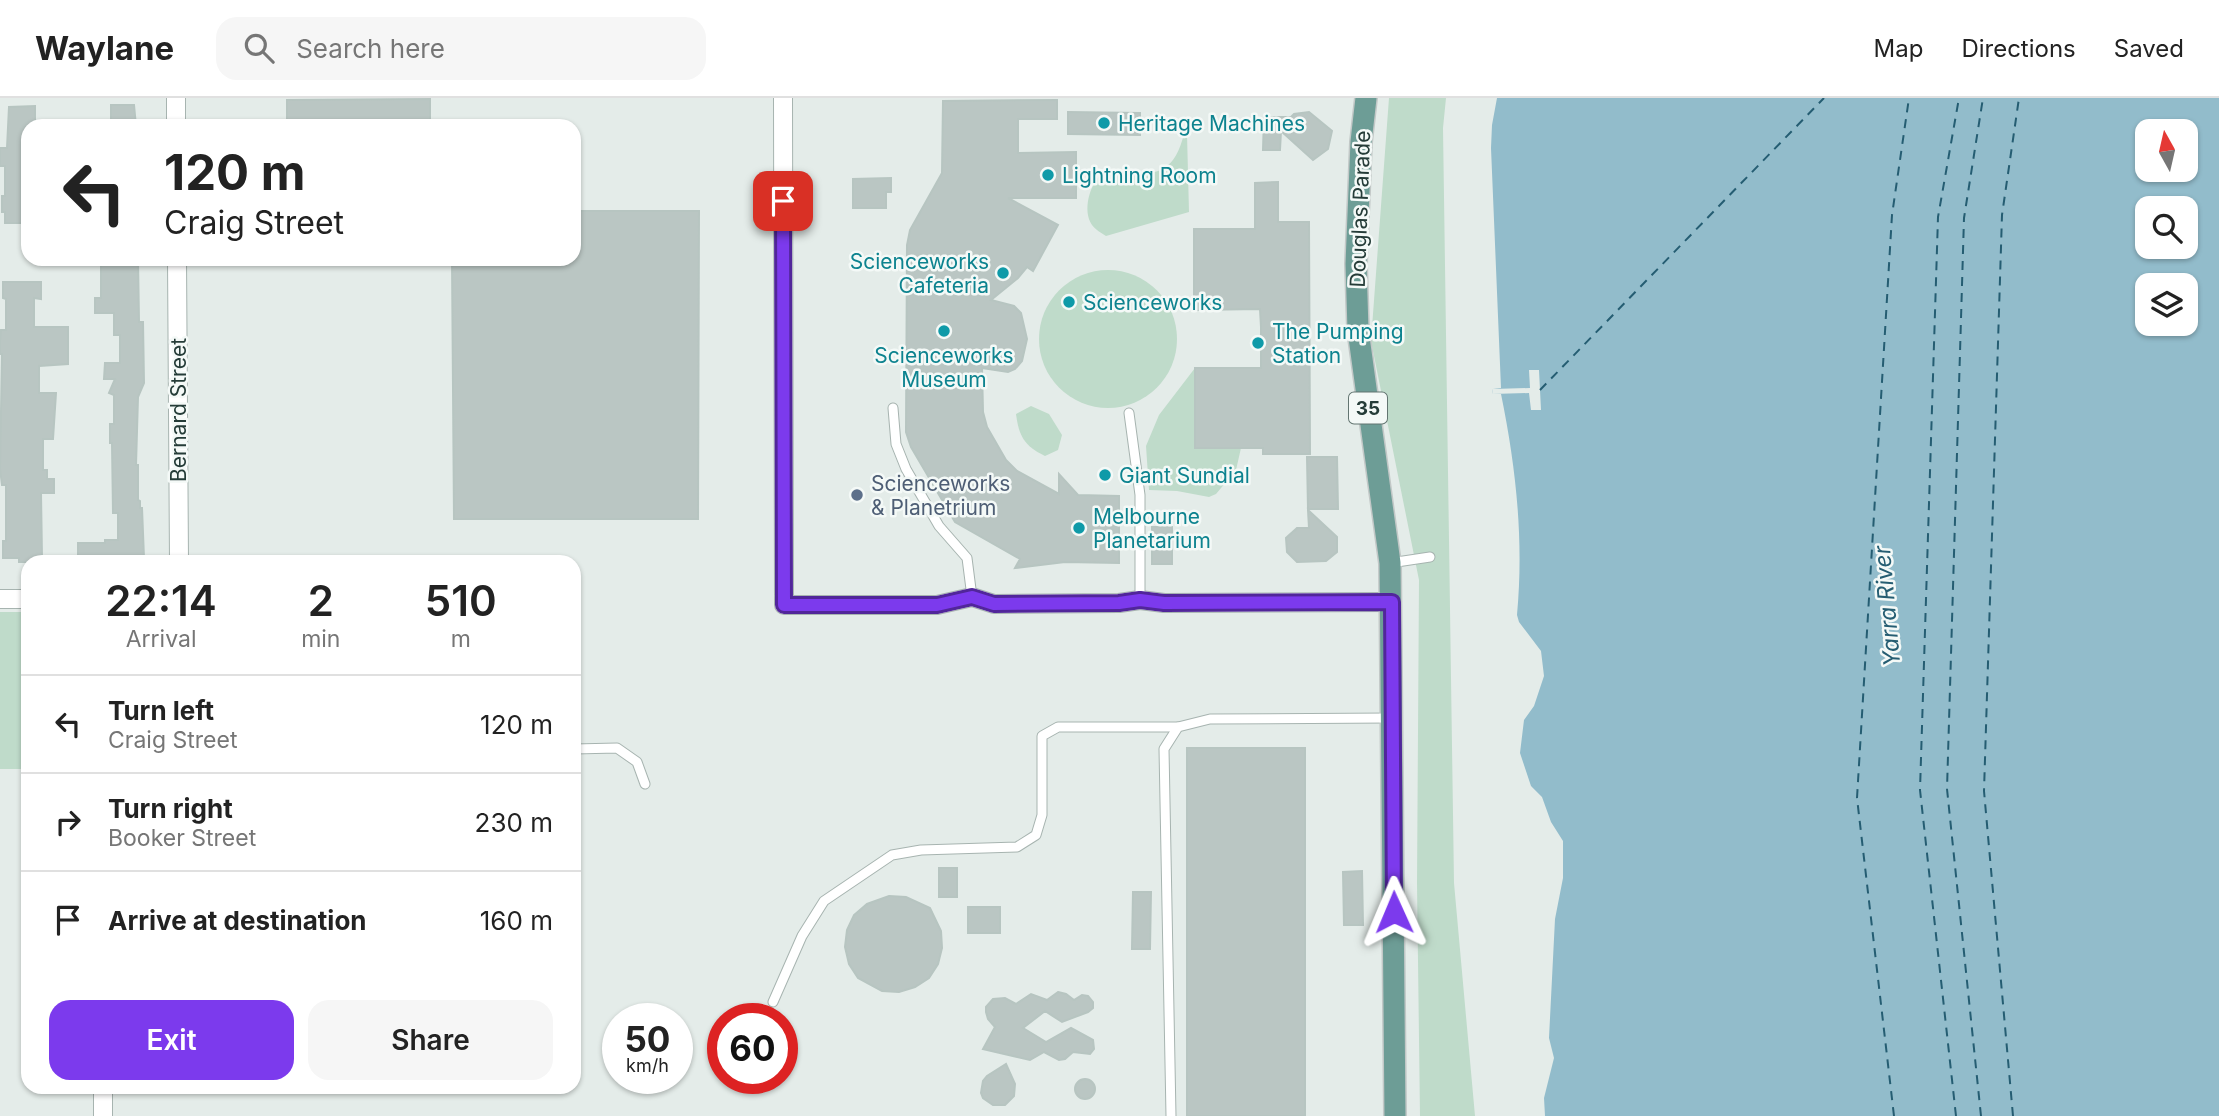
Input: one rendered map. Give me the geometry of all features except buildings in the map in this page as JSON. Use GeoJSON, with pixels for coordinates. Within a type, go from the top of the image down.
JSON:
{"type":"FeatureCollection","features":[{"type":"Feature","properties":{"kind":"main road","name":"Douglas Parade"},"geometry":{"type":"LineString","coordinates":[[1366,98],[1357,218],[1359,330],[1390,563],[1392,602],[1395,1116]]}},
{"type":"Feature","properties":{"kind":"street"},"geometry":{"type":"LineString","coordinates":[[176,98],[176,119]]}},
{"type":"Feature","properties":{"kind":"street"},"geometry":{"type":"LineString","coordinates":[[783,98],[784,605],[937,605],[972,597],[994,604],[1119,603],[1140,600],[1164,603],[1392,602]]}},
{"type":"Feature","properties":{"kind":"street","name":"Bernard Street"},"geometry":{"type":"LineString","coordinates":[[177,266],[179,555]]}},
{"type":"Feature","properties":{"kind":"street"},"geometry":{"type":"LineString","coordinates":[[0,599],[21,599]]}},
{"type":"Feature","properties":{"kind":"street"},"geometry":{"type":"LineString","coordinates":[[103,1094],[103,1116]]}},
{"type":"Feature","properties":{"kind":"lane"},"geometry":{"type":"LineString","coordinates":[[893,408],[896,444],[906,470],[939,526],[967,558],[972,597]]}},
{"type":"Feature","properties":{"kind":"lane"},"geometry":{"type":"LineString","coordinates":[[1129,413],[1140,495],[1140,600]]}},
{"type":"Feature","properties":{"kind":"lane"},"geometry":{"type":"LineString","coordinates":[[1390,563],[1430,557]]}},
{"type":"Feature","properties":{"kind":"lane"},"geometry":{"type":"LineString","coordinates":[[773,1002],[802,936],[824,901],[892,855],[921,850],[1017,847],[1036,835],[1042,815],[1042,736],[1058,727],[1178,727],[1210,719],[1392,718]]}},
{"type":"Feature","properties":{"kind":"lane"},"geometry":{"type":"LineString","coordinates":[[1171,1116],[1164,749],[1178,727]]}},
{"type":"Feature","properties":{"kind":"lane"},"geometry":{"type":"LineString","coordinates":[[581,749],[617,748],[637,762],[645,784]]}},
{"type":"Feature","properties":{"kind":"green space"},"geometry":{"type":"Polygon","coordinates":[[[1389,98],[1446,98],[1443,128],[1454,883],[1475,1116],[1420,1116],[1417,883],[1419,580],[1371,341],[1389,98]]]}},
{"type":"Feature","properties":{"kind":"green space"},"geometry":{"type":"Polygon","coordinates":[[[1184,134],[1187,134],[1189,212],[1106,236],[1095,228],[1089,219],[1088,205],[1091,191],[1101,174],[1142,174],[1163,169],[1178,151],[1184,134]]]}},
{"type":"Feature","properties":{"kind":"green space"},"geometry":{"type":"Polygon","coordinates":[[[1108,270],[1134,275],[1157,290],[1172,313],[1177,339],[1172,365],[1157,388],[1134,403],[1108,408],[1082,403],[1059,388],[1044,365],[1039,339],[1044,313],[1059,290],[1082,275],[1108,270]]]}},
{"type":"Feature","properties":{"kind":"green space"},"geometry":{"type":"Polygon","coordinates":[[[1195,368],[1195,448],[1241,448],[1236,470],[1216,494],[1209,497],[1177,491],[1149,490],[1146,446],[1159,415],[1195,368]]]}},
{"type":"Feature","properties":{"kind":"green space"},"geometry":{"type":"Polygon","coordinates":[[[1031,406],[1049,414],[1062,435],[1058,450],[1045,456],[1027,444],[1019,428],[1016,414],[1031,406]]]}},
{"type":"Feature","properties":{"kind":"green space"},"geometry":{"type":"Polygon","coordinates":[[[0,612],[21,612],[21,769],[0,769],[0,612]]]}},
{"type":"Feature","properties":{"kind":"water","name":"Yarra River"},"geometry":{"type":"Polygon","coordinates":[[[1497,98],[2219,98],[2219,1116],[1545,1116],[1544,1098],[1554,1058],[1549,1038],[1555,919],[1563,878],[1563,841],[1551,822],[1542,797],[1531,786],[1520,753],[1524,720],[1534,706],[1544,676],[1541,651],[1519,622],[1517,615],[1520,559],[1515,476],[1501,394],[1492,394],[1493,389],[1501,388],[1491,148],[1497,98]]]}},
{"type":"Feature","properties":{"kind":"pier"},"geometry":{"type":"Polygon","coordinates":[[[1529,370],[1539,370],[1541,410],[1531,410],[1529,393],[1492,394],[1493,389],[1530,388],[1529,370]]]}},
{"type":"Feature","properties":{"kind":"ferry route"},"geometry":{"type":"LineString","coordinates":[[1540,390],[1824,98]]}},
{"type":"Feature","properties":{"kind":"ferry route"},"geometry":{"type":"LineString","coordinates":[[1894,1116],[1857,798],[1892,215],[1909,98]]}},
{"type":"Feature","properties":{"kind":"ferry route"},"geometry":{"type":"LineString","coordinates":[[1956,1116],[1920,790],[1938,217],[1959,98]]}},
{"type":"Feature","properties":{"kind":"ferry route"},"geometry":{"type":"LineString","coordinates":[[1981,1116],[1947,789],[1964,218],[1983,98]]}},
{"type":"Feature","properties":{"kind":"ferry route"},"geometry":{"type":"LineString","coordinates":[[2013,1116],[1984,791],[2002,215],[2019,98]]}},
{"type":"Feature","properties":{"kind":"place","name":"Heritage Machines"},"geometry":{"type":"Point","coordinates":[1104,123]}},
{"type":"Feature","properties":{"kind":"place","name":"Lightning Room"},"geometry":{"type":"Point","coordinates":[1048,175]}},
{"type":"Feature","properties":{"kind":"place","name":"Scienceworks Cafeteria"},"geometry":{"type":"Point","coordinates":[1003,273]}},
{"type":"Feature","properties":{"kind":"place","name":"Scienceworks"},"geometry":{"type":"Point","coordinates":[1069,302]}},
{"type":"Feature","properties":{"kind":"place","name":"Scienceworks Museum"},"geometry":{"type":"Point","coordinates":[944,331]}},
{"type":"Feature","properties":{"kind":"place","name":"The Pumping Station"},"geometry":{"type":"Point","coordinates":[1258,343]}},
{"type":"Feature","properties":{"kind":"place","name":"Giant Sundial"},"geometry":{"type":"Point","coordinates":[1105,475]}},
{"type":"Feature","properties":{"kind":"place","name":"Scienceworks & Planetrium"},"geometry":{"type":"Point","coordinates":[857,495]}},
{"type":"Feature","properties":{"kind":"place","name":"Melbourne Planetarium"},"geometry":{"type":"Point","coordinates":[1079,528]}},
{"type":"Feature","properties":{"kind":"route"},"geometry":{"type":"LineString","coordinates":[[783,201],[784,605],[937,605],[972,597],[994,604],[1119,603],[1140,600],[1164,603],[1392,602],[1394,912]]}}]}
